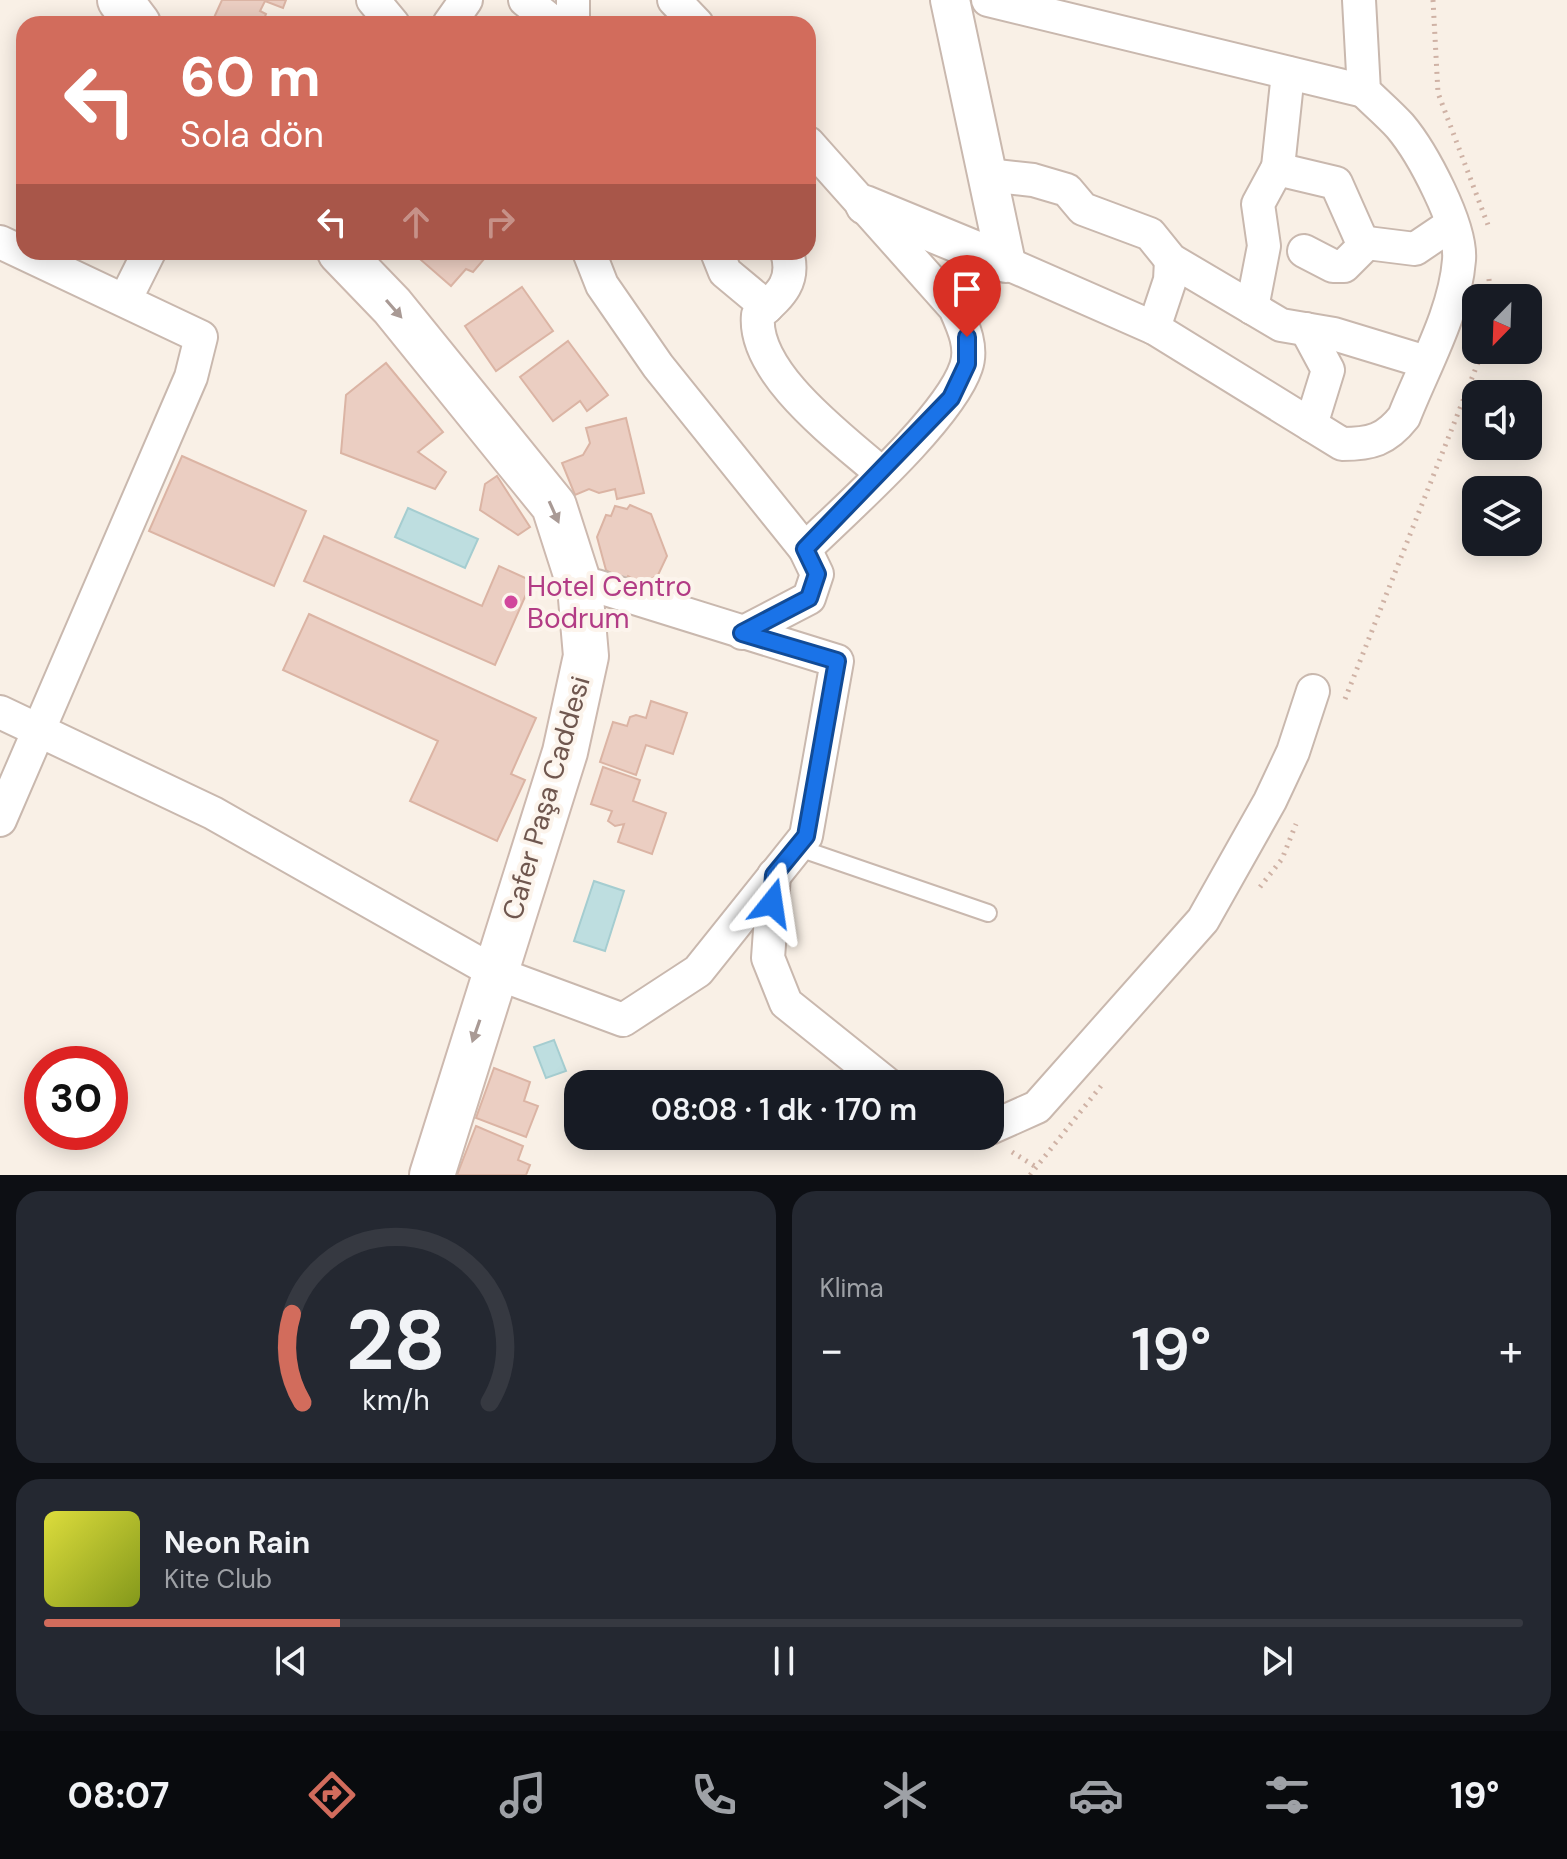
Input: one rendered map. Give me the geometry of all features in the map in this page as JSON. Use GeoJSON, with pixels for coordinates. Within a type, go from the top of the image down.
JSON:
{"type":"FeatureCollection","features":[{"type":"Feature","properties":{"kind":"main road","name":"Cafer Paşa Caddesi"},"geometry":{"type":"LineString","coordinates":[[348,260],[392,306],[554,506],[580,587],[586,656],[565,752],[432,1175]]}},
{"type":"Feature","properties":{"kind":"street"},"geometry":{"type":"LineString","coordinates":[[373,0],[386,16]]}},
{"type":"Feature","properties":{"kind":"street"},"geometry":{"type":"LineString","coordinates":[[525,0],[545,16]]}},
{"type":"Feature","properties":{"kind":"street"},"geometry":{"type":"LineString","coordinates":[[674,0],[689,16]]}},
{"type":"Feature","properties":{"kind":"street"},"geometry":{"type":"LineString","coordinates":[[950,0],[1006,263]]}},
{"type":"Feature","properties":{"kind":"street"},"geometry":{"type":"LineString","coordinates":[[865,205],[1154,328],[1342,444],[1369,444],[1390,435],[1404,417],[1454,292],[1459,258],[1452,224],[1427,169],[1401,127],[1364,91],[988,0]]}},
{"type":"Feature","properties":{"kind":"street"},"geometry":{"type":"LineString","coordinates":[[1359,0],[1364,91]]}},
{"type":"Feature","properties":{"kind":"street"},"geometry":{"type":"LineString","coordinates":[[1252,308],[1264,246],[1258,204],[1277,169],[1288,73]]}},
{"type":"Feature","properties":{"kind":"street"},"geometry":{"type":"LineString","coordinates":[[805,549],[951,398],[967,364],[967,337],[955,308],[816,152]]}},
{"type":"Feature","properties":{"kind":"street"},"geometry":{"type":"LineString","coordinates":[[1277,169],[1336,183],[1364,246]]}},
{"type":"Feature","properties":{"kind":"street"},"geometry":{"type":"LineString","coordinates":[[987,175],[1033,180],[1067,190],[1083,209],[1150,234],[1171,260],[1281,325],[1426,362]]}},
{"type":"Feature","properties":{"kind":"street"},"geometry":{"type":"LineString","coordinates":[[1304,251],[1333,266],[1344,266],[1364,246],[1387,244],[1415,249],[1452,224]]}},
{"type":"Feature","properties":{"kind":"street"},"geometry":{"type":"LineString","coordinates":[[0,820],[191,377],[201,337],[39,260]]}},
{"type":"Feature","properties":{"kind":"street"},"geometry":{"type":"LineString","coordinates":[[125,300],[145,260]]}},
{"type":"Feature","properties":{"kind":"street"},"geometry":{"type":"LineString","coordinates":[[592,260],[602,285],[658,366],[805,549],[817,574],[809,598],[742,633]]}},
{"type":"Feature","properties":{"kind":"street"},"geometry":{"type":"LineString","coordinates":[[720,260],[725,272],[767,307]]}},
{"type":"Feature","properties":{"kind":"street"},"geometry":{"type":"LineString","coordinates":[[789,260],[792,270],[783,293],[758,315],[757,331],[766,358],[817,417],[881,473]]}},
{"type":"Feature","properties":{"kind":"street"},"geometry":{"type":"LineString","coordinates":[[1154,328],[1170,280],[1171,260]]}},
{"type":"Feature","properties":{"kind":"street"},"geometry":{"type":"LineString","coordinates":[[1306,329],[1328,370],[1311,425]]}},
{"type":"Feature","properties":{"kind":"street"},"geometry":{"type":"LineString","coordinates":[[0,712],[213,813],[496,973],[623,1020],[698,971],[806,836],[837,661],[596,586],[580,587]]}},
{"type":"Feature","properties":{"kind":"street"},"geometry":{"type":"LineString","coordinates":[[1004,1122],[1037,1107],[1203,920],[1276,789],[1293,752],[1313,691]]}},
{"type":"Feature","properties":{"kind":"street"},"geometry":{"type":"LineString","coordinates":[[774,875],[768,958],[786,1003],[870,1070]]}},
{"type":"Feature","properties":{"kind":"lane"},"geometry":{"type":"LineString","coordinates":[[796,847],[988,913]]}},
{"type":"Feature","properties":{"kind":"path"},"geometry":{"type":"LineString","coordinates":[[1433,0],[1438,93],[1487,218],[1488,232]]}},
{"type":"Feature","properties":{"kind":"path"},"geometry":{"type":"LineString","coordinates":[[1489,272],[1489,284]]}},
{"type":"Feature","properties":{"kind":"water"},"geometry":{"type":"Polygon","coordinates":[[[408,508],[478,539],[465,568],[395,537],[408,508]]]}},
{"type":"Feature","properties":{"kind":"water"},"geometry":{"type":"Polygon","coordinates":[[[594,881],[624,891],[605,951],[574,941],[594,881]]]}},
{"type":"Feature","properties":{"kind":"water"},"geometry":{"type":"Polygon","coordinates":[[[554,1040],[566,1070],[546,1078],[534,1047],[554,1040]]]}},
{"type":"Feature","properties":{"kind":"building"},"geometry":{"type":"Polygon","coordinates":[[[222,0],[286,0],[283,8],[265,1],[260,11],[265,16],[215,16],[222,0]]]}},
{"type":"Feature","properties":{"kind":"building"},"geometry":{"type":"Polygon","coordinates":[[[421,260],[483,260],[473,272],[466,269],[451,286],[421,260]]]}},
{"type":"Feature","properties":{"kind":"building"},"geometry":{"type":"Polygon","coordinates":[[[522,287],[553,331],[496,371],[465,326],[522,287]]]}},
{"type":"Feature","properties":{"kind":"building"},"geometry":{"type":"Polygon","coordinates":[[[568,341],[608,395],[587,411],[580,401],[553,421],[520,377],[568,341]]]}},
{"type":"Feature","properties":{"kind":"building"},"geometry":{"type":"Polygon","coordinates":[[[386,363],[443,432],[418,452],[446,472],[435,489],[341,453],[346,395],[386,363]]]}},
{"type":"Feature","properties":{"kind":"building"},"geometry":{"type":"Polygon","coordinates":[[[626,418],[644,493],[617,499],[615,489],[599,493],[589,489],[575,495],[562,463],[583,455],[590,443],[586,428],[626,418]]]}},
{"type":"Feature","properties":{"kind":"building"},"geometry":{"type":"Polygon","coordinates":[[[182,456],[306,511],[274,586],[149,531],[182,456]]]}},
{"type":"Feature","properties":{"kind":"building"},"geometry":{"type":"Polygon","coordinates":[[[497,476],[530,527],[518,535],[480,510],[485,484],[497,476]]]}},
{"type":"Feature","properties":{"kind":"building"},"geometry":{"type":"Polygon","coordinates":[[[630,505],[651,514],[667,556],[658,575],[642,584],[628,576],[625,581],[606,570],[597,537],[606,515],[611,516],[615,506],[627,509],[630,505]]]}},
{"type":"Feature","properties":{"kind":"building"},"geometry":{"type":"Polygon","coordinates":[[[324,536],[482,606],[499,566],[532,581],[495,665],[304,581],[324,536]]]}},
{"type":"Feature","properties":{"kind":"building"},"geometry":{"type":"Polygon","coordinates":[[[309,614],[536,718],[511,774],[525,780],[497,841],[410,801],[438,741],[283,670],[309,614]]]}},
{"type":"Feature","properties":{"kind":"building"},"geometry":{"type":"Polygon","coordinates":[[[651,701],[687,713],[673,754],[646,745],[636,775],[600,762],[613,722],[627,726],[630,717],[646,718],[651,701]]]}},
{"type":"Feature","properties":{"kind":"building"},"geometry":{"type":"Polygon","coordinates":[[[603,767],[640,780],[633,801],[666,813],[652,854],[618,842],[624,824],[615,826],[608,821],[612,811],[591,804],[603,767]]]}},
{"type":"Feature","properties":{"kind":"building"},"geometry":{"type":"Polygon","coordinates":[[[494,1068],[530,1082],[524,1101],[538,1106],[526,1137],[476,1118],[494,1068]]]}},
{"type":"Feature","properties":{"kind":"building"},"geometry":{"type":"Polygon","coordinates":[[[476,1126],[523,1146],[518,1160],[530,1165],[526,1175],[457,1175],[476,1126]]]}},
{"type":"Feature","properties":{"kind":"place","name":"Hotel Centro Bodrum"},"geometry":{"type":"Point","coordinates":[511,602]}},
{"type":"Feature","properties":{"kind":"route"},"geometry":{"type":"LineString","coordinates":[[772,903],[774,875],[806,836],[837,661],[742,633],[809,598],[817,574],[805,549],[951,398],[967,364],[967,337]]}}]}
